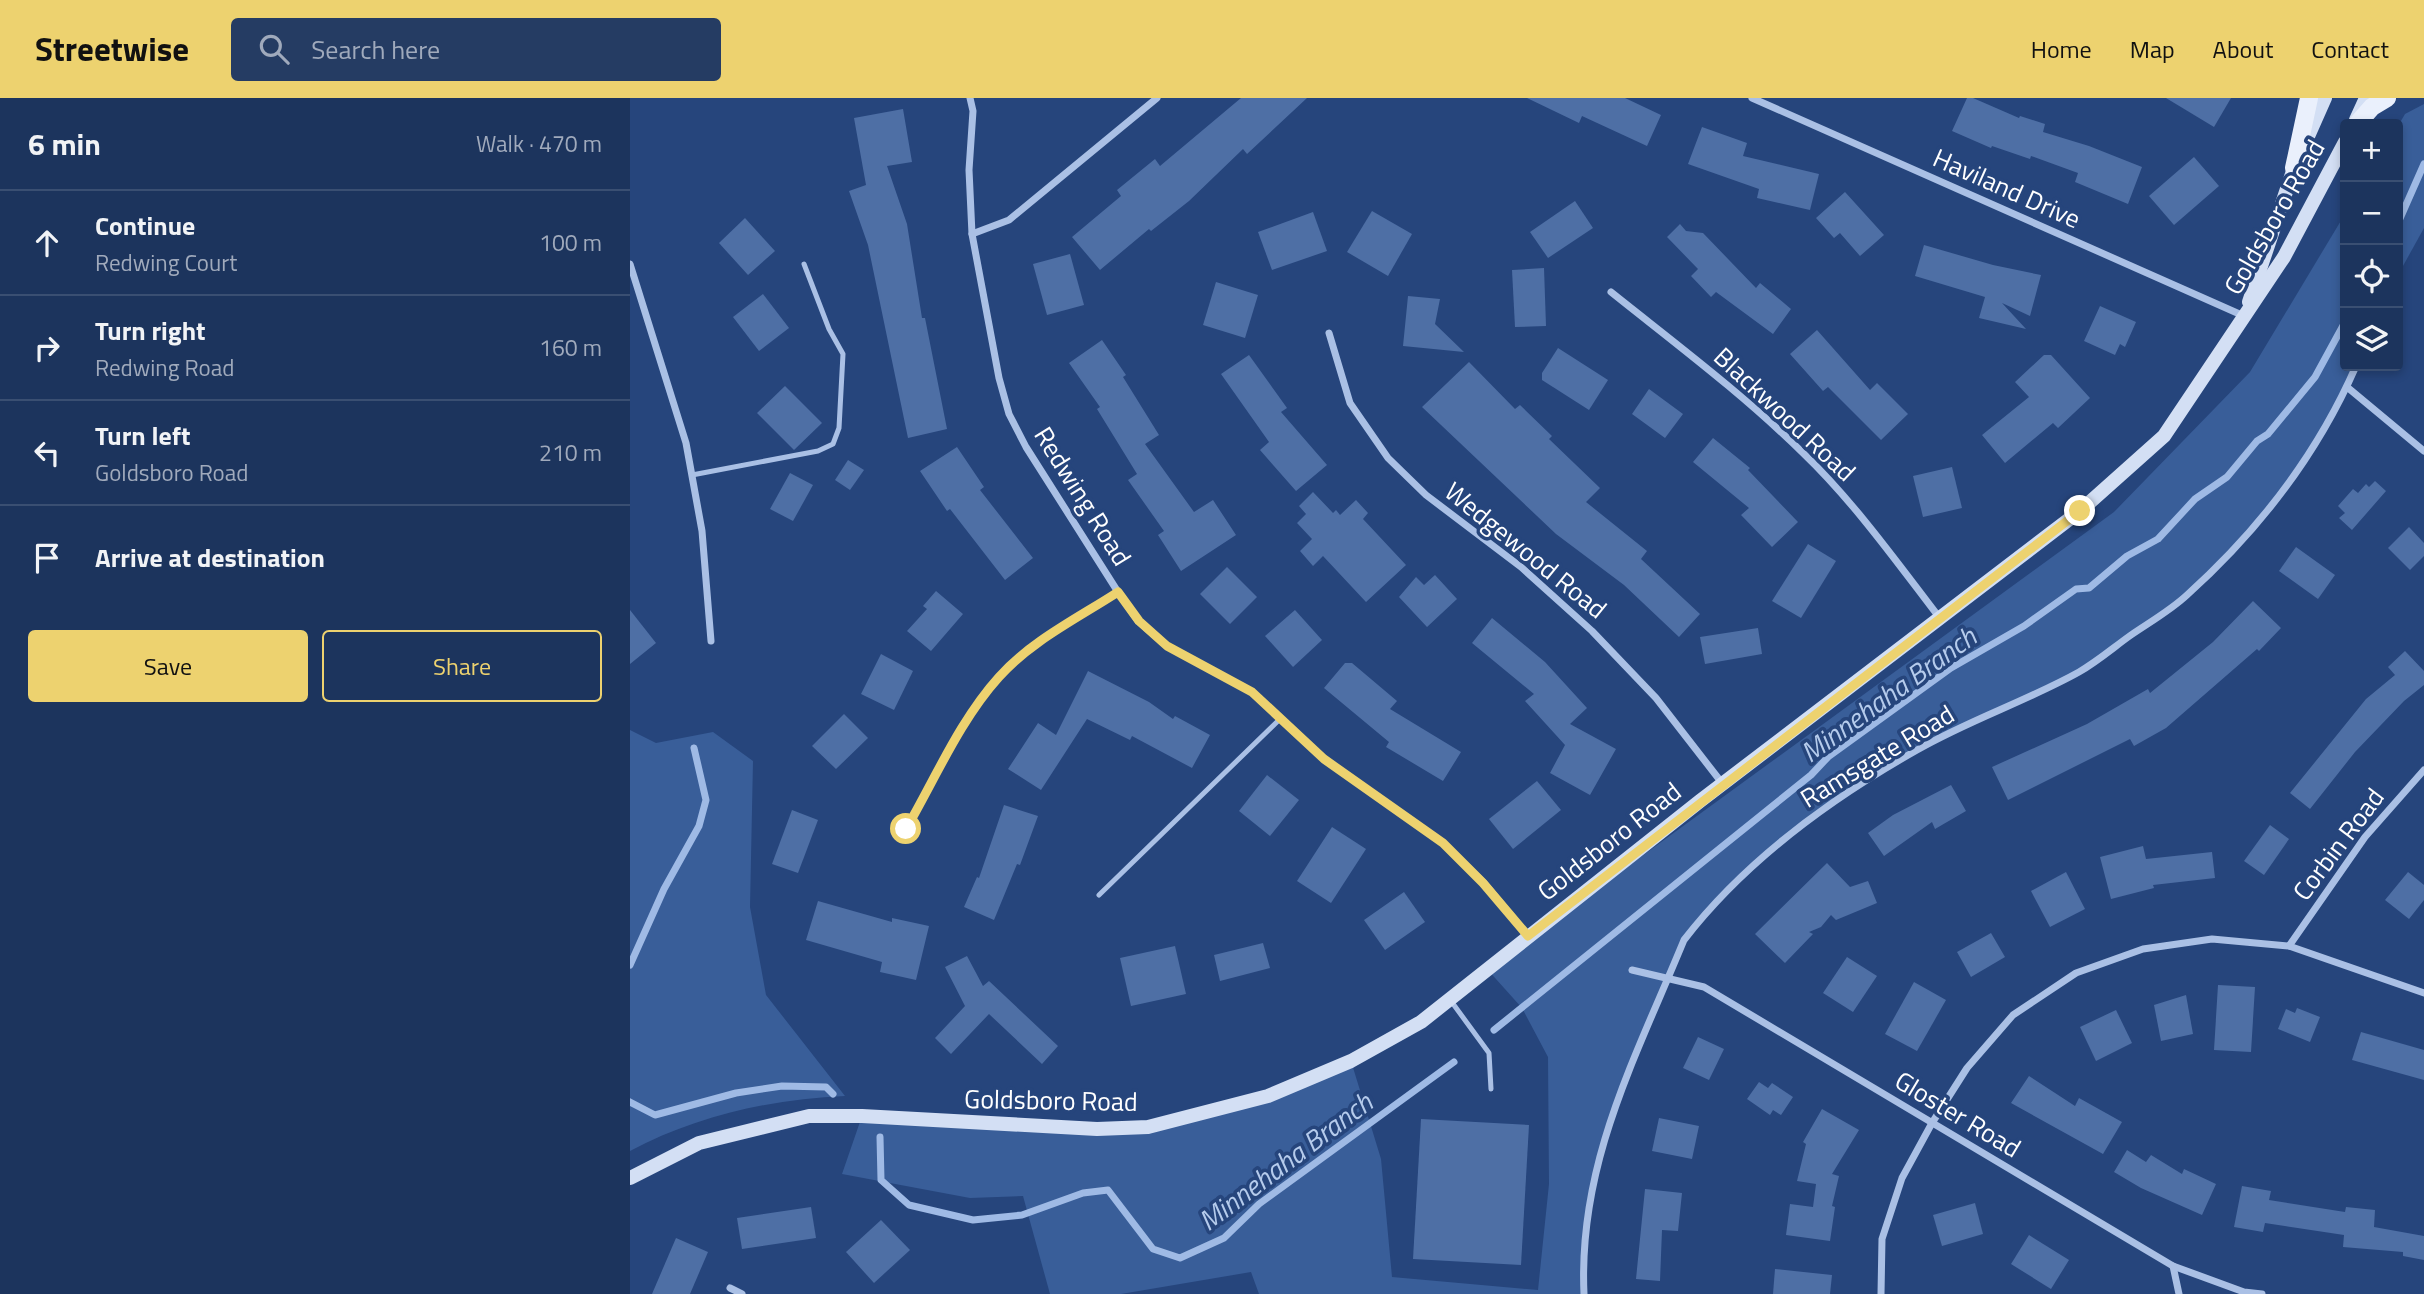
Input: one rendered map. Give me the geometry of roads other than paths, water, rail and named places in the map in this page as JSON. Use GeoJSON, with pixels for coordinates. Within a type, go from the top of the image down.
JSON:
{"type":"FeatureCollection","features":[{"type":"Feature","properties":{"kind":"main road"},"geometry":{"type":"LineString","coordinates":[[2294,168],[2309,98]]}},
{"type":"Feature","properties":{"kind":"main road","name":"Goldsboro Road"},"geometry":{"type":"LineString","coordinates":[[2245,317],[2294,168],[2325,98]]}},
{"type":"Feature","properties":{"kind":"main road","name":"Goldsboro Road"},"geometry":{"type":"LineString","coordinates":[[2357,119],[2366,98]]}},
{"type":"Feature","properties":{"kind":"main road"},"geometry":{"type":"LineString","coordinates":[[2360,119],[2372,107],[2387,98]]}},
{"type":"Feature","properties":{"kind":"main road","name":"Goldsboro Road"},"geometry":{"type":"LineString","coordinates":[[630,1178],[699,1143],[809,1116],[862,1116],[1097,1129],[1148,1127],[1268,1096],[1339,1066],[1421,1022],[1723,784],[2080,511],[2164,436],[2245,317],[2312,210],[2340,152]]}},
{"type":"Feature","properties":{"kind":"street","name":"Redwing Road"},"geometry":{"type":"LineString","coordinates":[[970,98],[973,111],[969,170],[972,234],[999,378],[1009,414],[1026,447],[1118,592],[1139,621],[1167,646],[1252,692],[1324,759],[1443,843],[1483,883],[1528,936]]}},
{"type":"Feature","properties":{"kind":"street"},"geometry":{"type":"LineString","coordinates":[[972,234],[1009,220],[1157,98]]}},
{"type":"Feature","properties":{"kind":"street","name":"Haviland Drive"},"geometry":{"type":"LineString","coordinates":[[1752,98],[2245,317]]}},
{"type":"Feature","properties":{"kind":"street"},"geometry":{"type":"LineString","coordinates":[[630,264],[686,443],[702,531],[712,641]]}},
{"type":"Feature","properties":{"kind":"street","name":"Blackwood Road"},"geometry":{"type":"LineString","coordinates":[[1611,292],[1739,394],[1805,454],[1869,526],[1939,617]]}},
{"type":"Feature","properties":{"kind":"street","name":"Wedgewood Road"},"geometry":{"type":"LineString","coordinates":[[1329,334],[1350,403],[1388,458],[1426,495],[1521,567],[1592,631],[1656,698],[1723,784]]}},
{"type":"Feature","properties":{"kind":"street","name":"Ramsgate Road"},"geometry":{"type":"LineString","coordinates":[[1584,1294],[1583,1264],[1593,1173],[1618,1093],[1684,940],[1696,925],[1764,856],[1823,809],[1918,749],[2081,671],[2186,596],[2237,547],[2280,495],[2322,434],[2354,371]]}},
{"type":"Feature","properties":{"kind":"street"},"geometry":{"type":"LineString","coordinates":[[2347,387],[2424,451]]}},
{"type":"Feature","properties":{"kind":"street"},"geometry":{"type":"LineString","coordinates":[[906,829],[974,711],[1000,676],[1041,640],[1118,592]]}},
{"type":"Feature","properties":{"kind":"street","name":"Corbin Road"},"geometry":{"type":"LineString","coordinates":[[2289,946],[2365,837],[2424,770]]}},
{"type":"Feature","properties":{"kind":"street"},"geometry":{"type":"LineString","coordinates":[[1881,1294],[1882,1239],[1902,1178],[1932,1123],[1967,1068],[2013,1015],[2076,973],[2143,949],[2213,939],[2289,946],[2424,993]]}},
{"type":"Feature","properties":{"kind":"street","name":"Gloster Road"},"geometry":{"type":"LineString","coordinates":[[1632,970],[1704,987],[2173,1266],[2244,1292],[2262,1294]]}},
{"type":"Feature","properties":{"kind":"street"},"geometry":{"type":"LineString","coordinates":[[2173,1266],[2179,1294]]}},
{"type":"Feature","properties":{"kind":"street"},"geometry":{"type":"LineString","coordinates":[[730,1288],[742,1294]]}},
{"type":"Feature","properties":{"kind":"lane"},"geometry":{"type":"LineString","coordinates":[[692,475],[818,451],[833,443],[839,428],[843,354],[828,328],[804,264]]}},
{"type":"Feature","properties":{"kind":"lane"},"geometry":{"type":"LineString","coordinates":[[1099,895],[1281,718]]}},
{"type":"Feature","properties":{"kind":"lane"},"geometry":{"type":"LineString","coordinates":[[1449,999],[1489,1053],[1491,1088]]}},
{"type":"Feature","properties":{"kind":"waterway","name":"Minnehaha Branch"},"geometry":{"type":"LineString","coordinates":[[2403,212],[2424,164]]}},
{"type":"Feature","properties":{"kind":"waterway","name":"Minnehaha Branch"},"geometry":{"type":"LineString","coordinates":[[1494,1030],[1811,775],[1828,757],[1951,668],[2024,626],[2076,589],[2089,588],[2127,556],[2158,539],[2195,499],[2227,477],[2257,441],[2268,434],[2315,377],[2340,331]]}},
{"type":"Feature","properties":{"kind":"waterway"},"geometry":{"type":"LineString","coordinates":[[630,965],[664,889],[699,826],[706,800],[694,748]]}},
{"type":"Feature","properties":{"kind":"waterway","name":"Minnehaha Branch"},"geometry":{"type":"LineString","coordinates":[[880,1137],[881,1180],[909,1205],[973,1220],[1022,1215],[1083,1193],[1108,1190],[1153,1249],[1180,1258],[1224,1238],[1259,1204],[1454,1062]]}},
{"type":"Feature","properties":{"kind":"waterway","name":"Minnehaha Branch"},"geometry":{"type":"LineString","coordinates":[[630,1102],[655,1115],[736,1093],[782,1086],[826,1087],[833,1094]]}}]}
